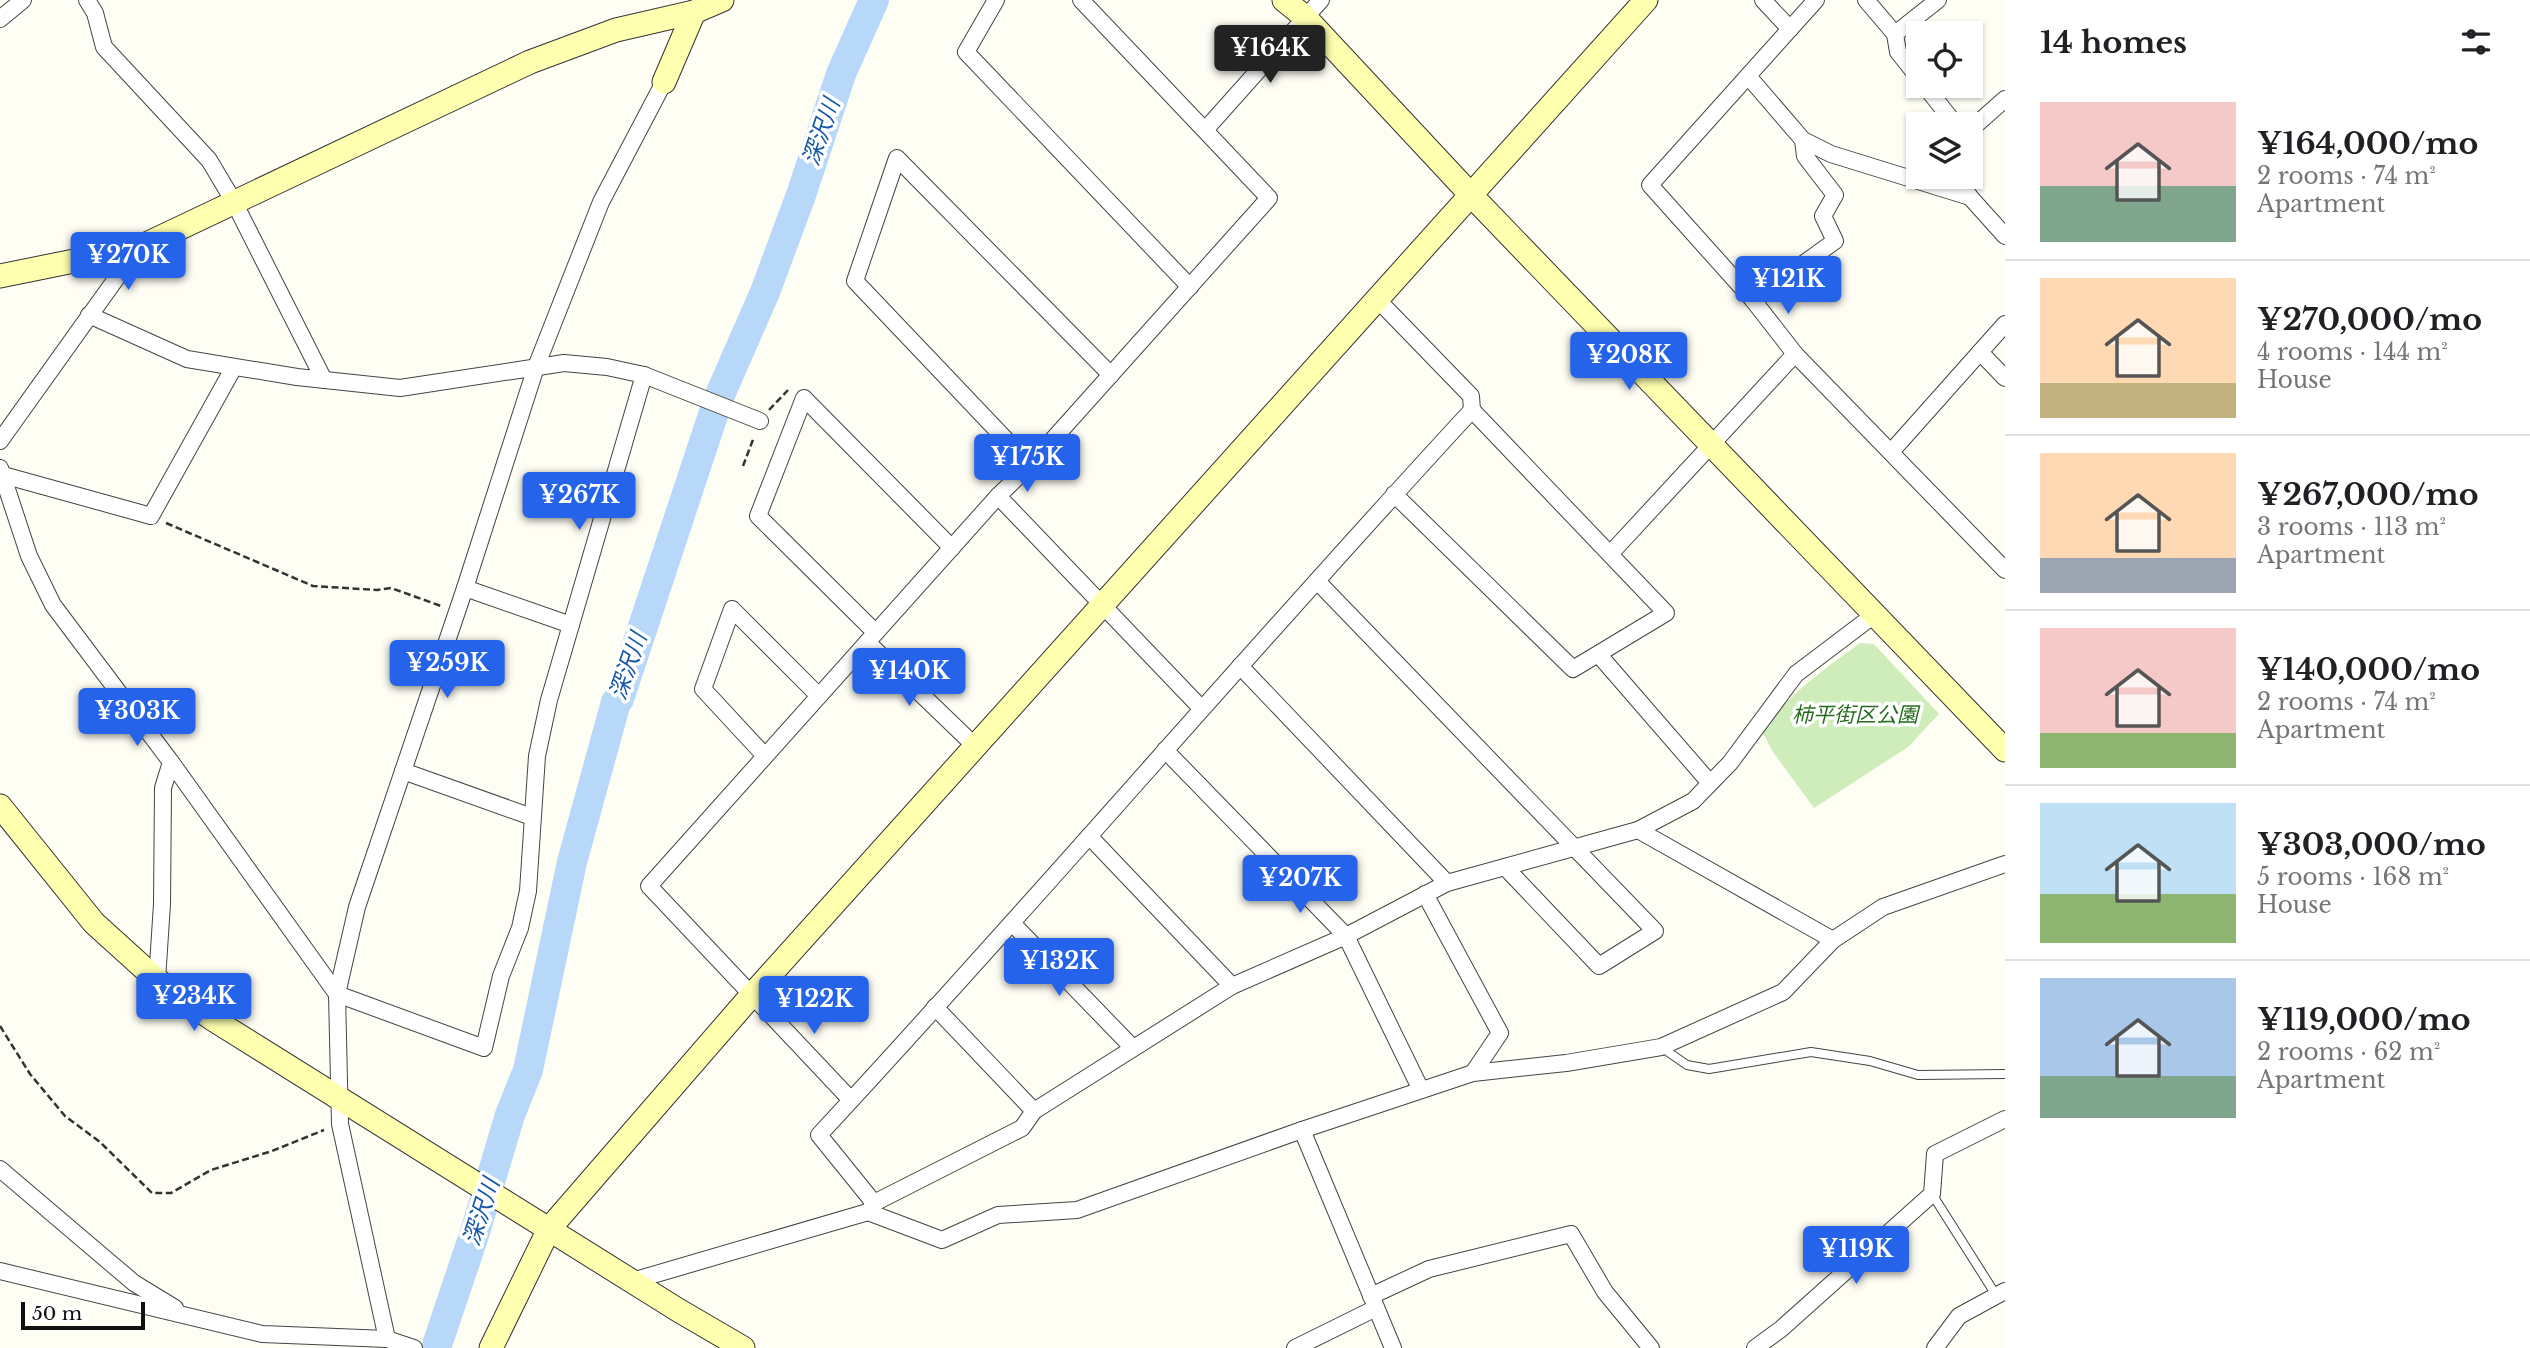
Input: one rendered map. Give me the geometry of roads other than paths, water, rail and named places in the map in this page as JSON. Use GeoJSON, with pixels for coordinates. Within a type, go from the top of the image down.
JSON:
{"type":"FeatureCollection","features":[{"type":"Feature","properties":{"kind":"street"},"geometry":{"type":"LineString","coordinates":[[0,19],[23,0]]}},
{"type":"Feature","properties":{"kind":"street"},"geometry":{"type":"LineString","coordinates":[[87,0],[95,13],[104,47],[209,160],[234,202],[324,380]]}},
{"type":"Feature","properties":{"kind":"street"},"geometry":{"type":"LineString","coordinates":[[0,276],[138,248],[530,62],[616,30],[694,12],[723,0]]}},
{"type":"Feature","properties":{"kind":"street"},"geometry":{"type":"LineString","coordinates":[[996,0],[967,52],[1190,287]]}},
{"type":"Feature","properties":{"kind":"street"},"geometry":{"type":"LineString","coordinates":[[851,1100],[649,886],[1269,198],[1081,0]]}},
{"type":"Feature","properties":{"kind":"street"},"geometry":{"type":"LineString","coordinates":[[1284,0],[1313,8],[1471,195],[2005,750]]}},
{"type":"Feature","properties":{"kind":"street"},"geometry":{"type":"LineString","coordinates":[[491,1348],[549,1229],[751,996],[1646,0]]}},
{"type":"Feature","properties":{"kind":"street"},"geometry":{"type":"LineString","coordinates":[[1763,0],[1790,29]]}},
{"type":"Feature","properties":{"kind":"street"},"geometry":{"type":"LineString","coordinates":[[1816,0],[1650,185],[1753,300],[1795,354],[2005,570]]}},
{"type":"Feature","properties":{"kind":"street"},"geometry":{"type":"LineString","coordinates":[[1866,0],[1895,34],[1898,52],[1906,62]]}},
{"type":"Feature","properties":{"kind":"street"},"geometry":{"type":"LineString","coordinates":[[1895,34],[1938,0]]}},
{"type":"Feature","properties":{"kind":"street"},"geometry":{"type":"LineString","coordinates":[[1206,129],[1313,8]]}},
{"type":"Feature","properties":{"kind":"street"},"geometry":{"type":"LineString","coordinates":[[388,1339],[340,1124],[337,994],[357,907],[465,588],[536,367],[601,202],[664,82],[694,12]]}},
{"type":"Feature","properties":{"kind":"street"},"geometry":{"type":"LineString","coordinates":[[1748,76],[1802,140],[1831,154],[1970,197]]}},
{"type":"Feature","properties":{"kind":"street"},"geometry":{"type":"LineString","coordinates":[[1934,98],[1946,112]]}},
{"type":"Feature","properties":{"kind":"street"},"geometry":{"type":"LineString","coordinates":[[1983,118],[2005,99]]}},
{"type":"Feature","properties":{"kind":"street"},"geometry":{"type":"LineString","coordinates":[[1753,300],[1835,242],[1823,216],[1835,195],[1805,156],[1802,140]]}},
{"type":"Feature","properties":{"kind":"street"},"geometry":{"type":"LineString","coordinates":[[1030,465],[855,281],[897,158],[1111,375]]}},
{"type":"Feature","properties":{"kind":"street"},"geometry":{"type":"LineString","coordinates":[[1965,189],[2005,236]]}},
{"type":"Feature","properties":{"kind":"street"},"geometry":{"type":"LineString","coordinates":[[0,441],[138,248]]}},
{"type":"Feature","properties":{"kind":"street"},"geometry":{"type":"LineString","coordinates":[[1376,298],[1471,396],[1472,410],[1666,613],[1573,669],[1394,494]]}},
{"type":"Feature","properties":{"kind":"street"},"geometry":{"type":"LineString","coordinates":[[89,315],[187,359],[324,380],[400,388],[564,363],[607,366],[644,375],[760,421]]}},
{"type":"Feature","properties":{"kind":"street"},"geometry":{"type":"LineString","coordinates":[[1891,452],[2005,324]]}},
{"type":"Feature","properties":{"kind":"street"},"geometry":{"type":"LineString","coordinates":[[1980,352],[2005,378]]}},
{"type":"Feature","properties":{"kind":"street"},"geometry":{"type":"LineString","coordinates":[[1611,553],[1795,354]]}},
{"type":"Feature","properties":{"kind":"street"},"geometry":{"type":"LineString","coordinates":[[2,471],[150,516],[234,367]]}},
{"type":"Feature","properties":{"kind":"street"},"geometry":{"type":"LineString","coordinates":[[2,471],[29,556],[53,605],[171,762],[337,994],[484,1048],[501,976],[520,928],[526,903],[537,755],[549,700],[644,375]]}},
{"type":"Feature","properties":{"kind":"street"},"geometry":{"type":"LineString","coordinates":[[952,548],[804,398],[758,516],[976,747]]}},
{"type":"Feature","properties":{"kind":"street"},"geometry":{"type":"LineString","coordinates":[[1472,410],[818,1135],[871,1208],[942,1240],[998,1215],[1077,1210],[1473,1073],[1566,1063],[1661,1047],[1783,992],[1833,940],[1883,907],[2005,864]]}},
{"type":"Feature","properties":{"kind":"street"},"geometry":{"type":"LineString","coordinates":[[998,496],[1201,708]]}},
{"type":"Feature","properties":{"kind":"street"},"geometry":{"type":"LineString","coordinates":[[1317,581],[1655,930],[1599,966],[1505,867]]}},
{"type":"Feature","properties":{"kind":"street"},"geometry":{"type":"LineString","coordinates":[[465,588],[571,625]]}},
{"type":"Feature","properties":{"kind":"street"},"geometry":{"type":"LineString","coordinates":[[765,756],[703,689],[732,609],[819,696]]}},
{"type":"Feature","properties":{"kind":"street"},"geometry":{"type":"LineString","coordinates":[[632,1281],[871,1208],[1022,1128],[1034,1111],[1232,986],[1346,936],[1447,883],[1638,830],[1693,801],[1730,763],[1797,674],[1874,615]]}},
{"type":"Feature","properties":{"kind":"street"},"geometry":{"type":"LineString","coordinates":[[1599,655],[1710,783]]}},
{"type":"Feature","properties":{"kind":"street"},"geometry":{"type":"LineString","coordinates":[[1240,666],[1447,883]]}},
{"type":"Feature","properties":{"kind":"street"},"geometry":{"type":"LineString","coordinates":[[1165,750],[1346,936],[1421,1090]]}},
{"type":"Feature","properties":{"kind":"street"},"geometry":{"type":"LineString","coordinates":[[157,980],[162,904],[163,788],[171,762]]}},
{"type":"Feature","properties":{"kind":"street"},"geometry":{"type":"LineString","coordinates":[[403,771],[532,817]]}},
{"type":"Feature","properties":{"kind":"street"},"geometry":{"type":"LineString","coordinates":[[0,806],[94,923],[157,980],[214,1020],[743,1348]]}},
{"type":"Feature","properties":{"kind":"street"},"geometry":{"type":"LineString","coordinates":[[1638,830],[1833,940]]}},
{"type":"Feature","properties":{"kind":"street"},"geometry":{"type":"LineString","coordinates":[[1089,836],[1232,986]]}},
{"type":"Feature","properties":{"kind":"street"},"geometry":{"type":"LineString","coordinates":[[1425,894],[1500,1033],[1473,1073]]}},
{"type":"Feature","properties":{"kind":"street"},"geometry":{"type":"LineString","coordinates":[[1012,923],[1133,1048]]}},
{"type":"Feature","properties":{"kind":"street"},"geometry":{"type":"LineString","coordinates":[[935,1007],[1034,1111]]}},
{"type":"Feature","properties":{"kind":"street"},"geometry":{"type":"LineString","coordinates":[[1755,1348],[1781,1329],[1932,1194],[1935,1154],[2005,1119]]}},
{"type":"Feature","properties":{"kind":"street"},"geometry":{"type":"LineString","coordinates":[[1302,1130],[1393,1348]]}},
{"type":"Feature","properties":{"kind":"street"},"geometry":{"type":"LineString","coordinates":[[0,1169],[134,1283],[189,1317]]}},
{"type":"Feature","properties":{"kind":"street"},"geometry":{"type":"LineString","coordinates":[[1294,1348],[1429,1269],[1571,1234],[1605,1292],[1651,1348]]}},
{"type":"Feature","properties":{"kind":"street"},"geometry":{"type":"LineString","coordinates":[[0,1271],[262,1334],[388,1339],[414,1348]]}},
{"type":"Feature","properties":{"kind":"street"},"geometry":{"type":"LineString","coordinates":[[1935,1348],[1959,1316],[2000,1293]]}},
{"type":"Feature","properties":{"kind":"lane"},"geometry":{"type":"LineString","coordinates":[[1661,1047],[1687,1065],[1709,1069],[1811,1052],[1870,1061],[1918,1075],[2005,1074]]}},
{"type":"Feature","properties":{"kind":"lane"},"geometry":{"type":"LineString","coordinates":[[1932,1194],[2000,1293]]}},
{"type":"Feature","properties":{"kind":"waterway","name":"深沢川"},"geometry":{"type":"LineString","coordinates":[[436,1348],[510,1115],[528,1070],[572,862],[616,702],[719,397],[765,292],[841,74],[874,0]]}},
{"type":"Feature","properties":{"kind":"park label","name":"柿平街区公園"},"geometry":{"type":"Point","coordinates":[1855,715]}}]}
